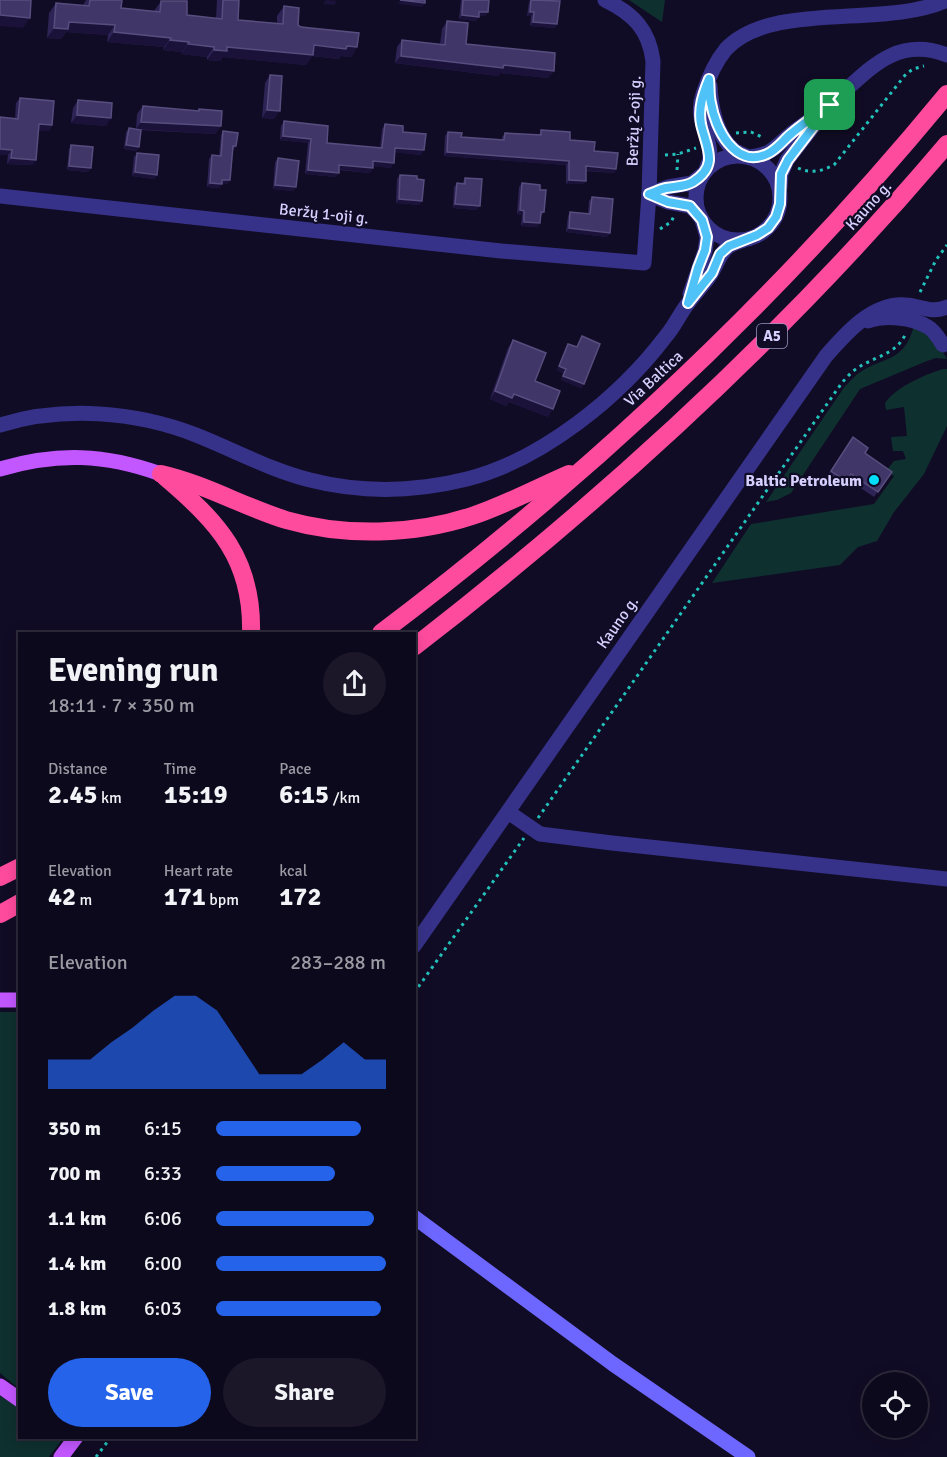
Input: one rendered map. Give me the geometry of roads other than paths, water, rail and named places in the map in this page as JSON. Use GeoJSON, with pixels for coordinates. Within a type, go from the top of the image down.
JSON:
{"type":"FeatureCollection","features":[{"type":"Feature","properties":{"kind":"highway","name":"Via Baltica"},"geometry":{"type":"LineString","coordinates":[[382,632],[463,570],[588,465],[670,391],[788,274],[853,204],[947,94]]}},
{"type":"Feature","properties":{"kind":"highway","name":"Kauno g."},"geometry":{"type":"LineString","coordinates":[[416,645],[582,513],[679,426],[786,321],[866,237],[947,144]]}},
{"type":"Feature","properties":{"kind":"highway"},"geometry":{"type":"LineString","coordinates":[[161,474],[186,480],[261,512],[289,521],[318,527],[379,531],[442,524],[471,516],[588,465]]}},
{"type":"Feature","properties":{"kind":"highway"},"geometry":{"type":"LineString","coordinates":[[161,474],[210,518],[237,557],[249,599],[251,632]]}},
{"type":"Feature","properties":{"kind":"highway"},"geometry":{"type":"LineString","coordinates":[[0,877],[18,868]]}},
{"type":"Feature","properties":{"kind":"highway"},"geometry":{"type":"LineString","coordinates":[[0,914],[18,904]]}},
{"type":"Feature","properties":{"kind":"main road"},"geometry":{"type":"LineString","coordinates":[[0,469],[46,458],[78,457],[112,460],[161,474]]}},
{"type":"Feature","properties":{"kind":"main road"},"geometry":{"type":"LineString","coordinates":[[0,1000],[18,1000]]}},
{"type":"Feature","properties":{"kind":"main road"},"geometry":{"type":"LineString","coordinates":[[416,1218],[613,1364],[748,1457]]}},
{"type":"Feature","properties":{"kind":"main road"},"geometry":{"type":"LineString","coordinates":[[0,1386],[18,1399]]}},
{"type":"Feature","properties":{"kind":"main road"},"geometry":{"type":"LineString","coordinates":[[61,1457],[74,1439]]}},
{"type":"Feature","properties":{"kind":"street","name":"Beržų 2-oji g."},"geometry":{"type":"LineString","coordinates":[[605,0],[628,13],[640,25],[651,45],[653,61],[649,194],[644,263]]}},
{"type":"Feature","properties":{"kind":"street"},"geometry":{"type":"LineString","coordinates":[[688,303],[707,237],[696,194],[710,157],[708,143],[701,125],[702,96],[717,63],[727,48],[758,28],[796,19],[907,11],[947,0]]}},
{"type":"Feature","properties":{"kind":"street"},"geometry":{"type":"LineString","coordinates":[[649,194],[668,187],[692,183],[724,158],[765,156],[777,149],[790,135],[830,105],[864,72],[887,57],[913,50],[927,50],[947,55]]}},
{"type":"Feature","properties":{"kind":"street"},"geometry":{"type":"LineString","coordinates":[[709,79],[711,102],[723,137],[733,149],[761,162],[770,170],[780,191]]}},
{"type":"Feature","properties":{"kind":"street"},"geometry":{"type":"LineString","coordinates":[[0,425],[61,414],[115,415],[143,419],[177,429],[310,480],[373,489],[442,485],[521,459],[569,430],[627,380],[667,336],[688,303],[712,273],[720,254],[729,246],[757,235],[772,222],[780,204],[781,174],[788,160],[830,105]]}},
{"type":"Feature","properties":{"kind":"street"},"geometry":{"type":"LineString","coordinates":[[649,194],[668,202],[690,206],[710,229],[720,236],[732,240],[744,240]]}},
{"type":"Feature","properties":{"kind":"street","name":"Beržų 1-oji g."},"geometry":{"type":"LineString","coordinates":[[0,196],[501,251],[644,263]]}},
{"type":"Feature","properties":{"kind":"street"},"geometry":{"type":"LineString","coordinates":[[912,313],[947,307]]}},
{"type":"Feature","properties":{"kind":"street"},"geometry":{"type":"LineString","coordinates":[[912,313],[928,327],[945,349]]}},
{"type":"Feature","properties":{"kind":"street","name":"Kauno g."},"geometry":{"type":"LineString","coordinates":[[416,943],[826,356],[856,326],[879,318],[896,318],[912,313]]}},
{"type":"Feature","properties":{"kind":"street"},"geometry":{"type":"LineString","coordinates":[[945,349],[941,334],[947,313]]}},
{"type":"Feature","properties":{"kind":"street"},"geometry":{"type":"LineString","coordinates":[[508,812],[540,834],[947,879]]}},
{"type":"Feature","properties":{"kind":"place","name":"Baltic Petroleum"},"geometry":{"type":"Point","coordinates":[874,480]}}]}
